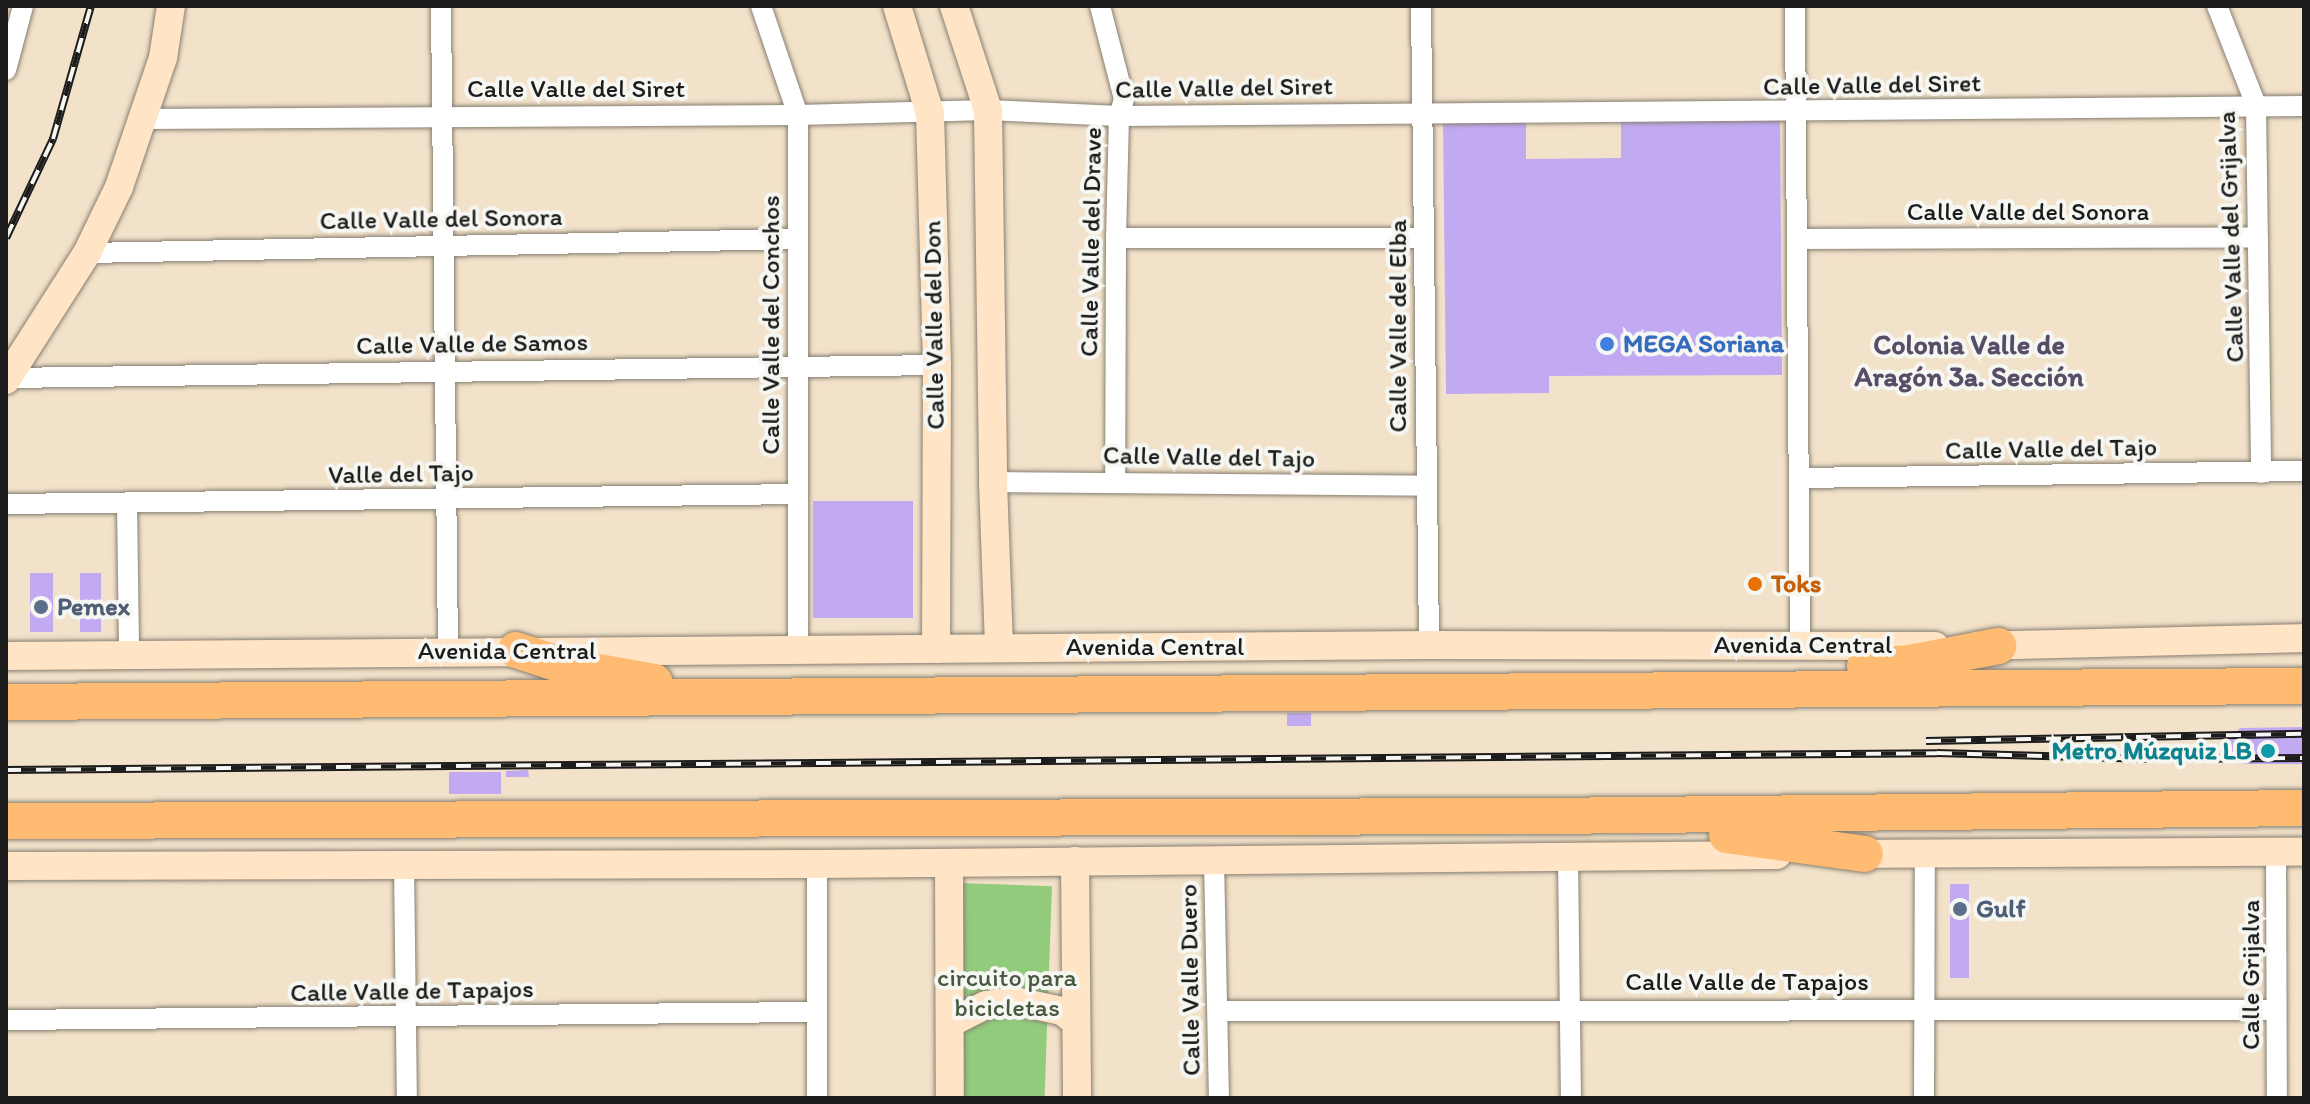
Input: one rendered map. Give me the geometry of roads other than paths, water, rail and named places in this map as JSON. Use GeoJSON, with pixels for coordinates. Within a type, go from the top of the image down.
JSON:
{"type":"FeatureCollection","features":[{"type":"Feature","properties":{"kind":"highway"},"geometry":{"type":"LineString","coordinates":[[1758,687],[1836,668],[1910,663],[1998,646]]}},
{"type":"Feature","properties":{"kind":"highway"},"geometry":{"type":"LineString","coordinates":[[516,650],[565,666],[638,677],[719,697]]}},
{"type":"Feature","properties":{"kind":"highway"},"geometry":{"type":"LineString","coordinates":[[6,678],[32,679],[124,700]]}},
{"type":"Feature","properties":{"kind":"highway","name":"Avenida Central"},"geometry":{"type":"LineString","coordinates":[[6,702],[1758,687],[2304,686]]}},
{"type":"Feature","properties":{"kind":"highway"},"geometry":{"type":"LineString","coordinates":[[6,821],[1543,816],[2304,808]]}},
{"type":"Feature","properties":{"kind":"highway"},"geometry":{"type":"LineString","coordinates":[[1543,816],[1634,830],[1760,837],[1865,854]]}},
{"type":"Feature","properties":{"kind":"main road"},"geometry":{"type":"LineString","coordinates":[[7,379],[87,253],[119,187],[163,58],[171,6]]}},
{"type":"Feature","properties":{"kind":"main road","name":"Calle Valle del Don"},"geometry":{"type":"LineString","coordinates":[[897,6],[930,113],[937,365],[936,649]]}},
{"type":"Feature","properties":{"kind":"main road"},"geometry":{"type":"LineString","coordinates":[[954,6],[988,110],[993,482],[999,648]]}},
{"type":"Feature","properties":{"kind":"main road","name":"Avenida Central"},"geometry":{"type":"LineString","coordinates":[[6,656],[1429,645],[1998,646],[2304,638]]}},
{"type":"Feature","properties":{"kind":"main road"},"geometry":{"type":"LineString","coordinates":[[6,866],[817,864],[2290,852]]}},
{"type":"Feature","properties":{"kind":"main road"},"geometry":{"type":"LineString","coordinates":[[1075,861],[1077,1098]]}},
{"type":"Feature","properties":{"kind":"main road"},"geometry":{"type":"LineString","coordinates":[[949,863],[950,1098]]}},
{"type":"Feature","properties":{"kind":"main road"},"geometry":{"type":"LineString","coordinates":[[950,1023],[986,1005],[1015,1001],[1062,1011],[1075,1021]]}},
{"type":"Feature","properties":{"kind":"street"},"geometry":{"type":"LineString","coordinates":[[6,70],[23,6]]}},
{"type":"Feature","properties":{"kind":"street"},"geometry":{"type":"LineString","coordinates":[[441,6],[448,651]]}},
{"type":"Feature","properties":{"kind":"street","name":"Calle Valle del Conchos"},"geometry":{"type":"LineString","coordinates":[[761,6],[798,115],[798,650]]}},
{"type":"Feature","properties":{"kind":"street","name":"Calle Valle del Drave"},"geometry":{"type":"LineString","coordinates":[[1100,6],[1124,99],[1119,116],[1116,238],[1115,482]]}},
{"type":"Feature","properties":{"kind":"street","name":"Calle Valle del Elba"},"geometry":{"type":"LineString","coordinates":[[1421,6],[1429,645]]}},
{"type":"Feature","properties":{"kind":"street"},"geometry":{"type":"LineString","coordinates":[[1795,6],[1800,646]]}},
{"type":"Feature","properties":{"kind":"street","name":"Calle Valle del Grijalva"},"geometry":{"type":"LineString","coordinates":[[2217,6],[2256,105],[2261,473]]}},
{"type":"Feature","properties":{"kind":"street","name":"Calle Valle del Siret"},"geometry":{"type":"LineString","coordinates":[[144,119],[798,115],[988,110],[1119,116],[1422,111],[1794,113],[2304,106]]}},
{"type":"Feature","properties":{"kind":"street","name":"Calle Valle del Sonora"},"geometry":{"type":"LineString","coordinates":[[1798,239],[2258,237]]}},
{"type":"Feature","properties":{"kind":"street"},"geometry":{"type":"LineString","coordinates":[[1116,238],[1423,238]]}},
{"type":"Feature","properties":{"kind":"street","name":"Calle Valle del Sonora"},"geometry":{"type":"LineString","coordinates":[[87,253],[796,239]]}},
{"type":"Feature","properties":{"kind":"street","name":"Calle Valle de Samos"},"geometry":{"type":"LineString","coordinates":[[7,379],[444,370],[937,365]]}},
{"type":"Feature","properties":{"kind":"street","name":"Calle Valle del Tajo"},"geometry":{"type":"LineString","coordinates":[[1799,478],[2304,471]]}},
{"type":"Feature","properties":{"kind":"street","name":"Calle Valle del Tajo"},"geometry":{"type":"LineString","coordinates":[[993,482],[1426,486]]}},
{"type":"Feature","properties":{"kind":"street","name":"Valle del Tajo"},"geometry":{"type":"LineString","coordinates":[[6,504],[797,494]]}},
{"type":"Feature","properties":{"kind":"street"},"geometry":{"type":"LineString","coordinates":[[127,504],[129,653]]}},
{"type":"Feature","properties":{"kind":"street","name":"Calle Grijalva"},"geometry":{"type":"LineString","coordinates":[[2277,1098],[2276,1010],[2290,852]]}},
{"type":"Feature","properties":{"kind":"street"},"geometry":{"type":"LineString","coordinates":[[1924,1098],[1925,855]]}},
{"type":"Feature","properties":{"kind":"street"},"geometry":{"type":"LineString","coordinates":[[1568,857],[1571,1098]]}},
{"type":"Feature","properties":{"kind":"street","name":"Calle Valle Duero"},"geometry":{"type":"LineString","coordinates":[[1214,861],[1219,1098]]}},
{"type":"Feature","properties":{"kind":"street"},"geometry":{"type":"LineString","coordinates":[[404,863],[407,1098]]}},
{"type":"Feature","properties":{"kind":"street"},"geometry":{"type":"LineString","coordinates":[[817,864],[817,1098]]}},
{"type":"Feature","properties":{"kind":"street","name":"Calle Valle de Tapajos"},"geometry":{"type":"LineString","coordinates":[[1218,1011],[2276,1010]]}},
{"type":"Feature","properties":{"kind":"street","name":"Calle Valle de Tapajos"},"geometry":{"type":"LineString","coordinates":[[6,1020],[817,1012]]}},
{"type":"Feature","properties":{"kind":"railway"},"geometry":{"type":"LineString","coordinates":[[6,238],[53,139],[91,6]]}},
{"type":"Feature","properties":{"kind":"railway"},"geometry":{"type":"LineString","coordinates":[[1926,741],[2304,734]]}},
{"type":"Feature","properties":{"kind":"railway"},"geometry":{"type":"LineString","coordinates":[[6,770],[1937,753],[2150,759],[2304,758]]}},
{"type":"Feature","properties":{"kind":"place","name":"MEGA Soriana"},"geometry":{"type":"Point","coordinates":[1607,344]}},
{"type":"Feature","properties":{"kind":"place","name":"Toks"},"geometry":{"type":"Point","coordinates":[1755,584]}},
{"type":"Feature","properties":{"kind":"place","name":"Pemex"},"geometry":{"type":"Point","coordinates":[41,607]}},
{"type":"Feature","properties":{"kind":"place","name":"Metro Múzquiz LB"},"geometry":{"type":"Point","coordinates":[2268,751]}},
{"type":"Feature","properties":{"kind":"place","name":"Gulf"},"geometry":{"type":"Point","coordinates":[1960,909]}},
{"type":"Feature","properties":{"kind":"district","name":"Colonia Valle de Aragón 3a. Sección"},"geometry":{"type":"Point","coordinates":[1969,360]}},
{"type":"Feature","properties":{"kind":"park label","name":"circuito para bicicletas"},"geometry":{"type":"Point","coordinates":[1007,993]}}]}
